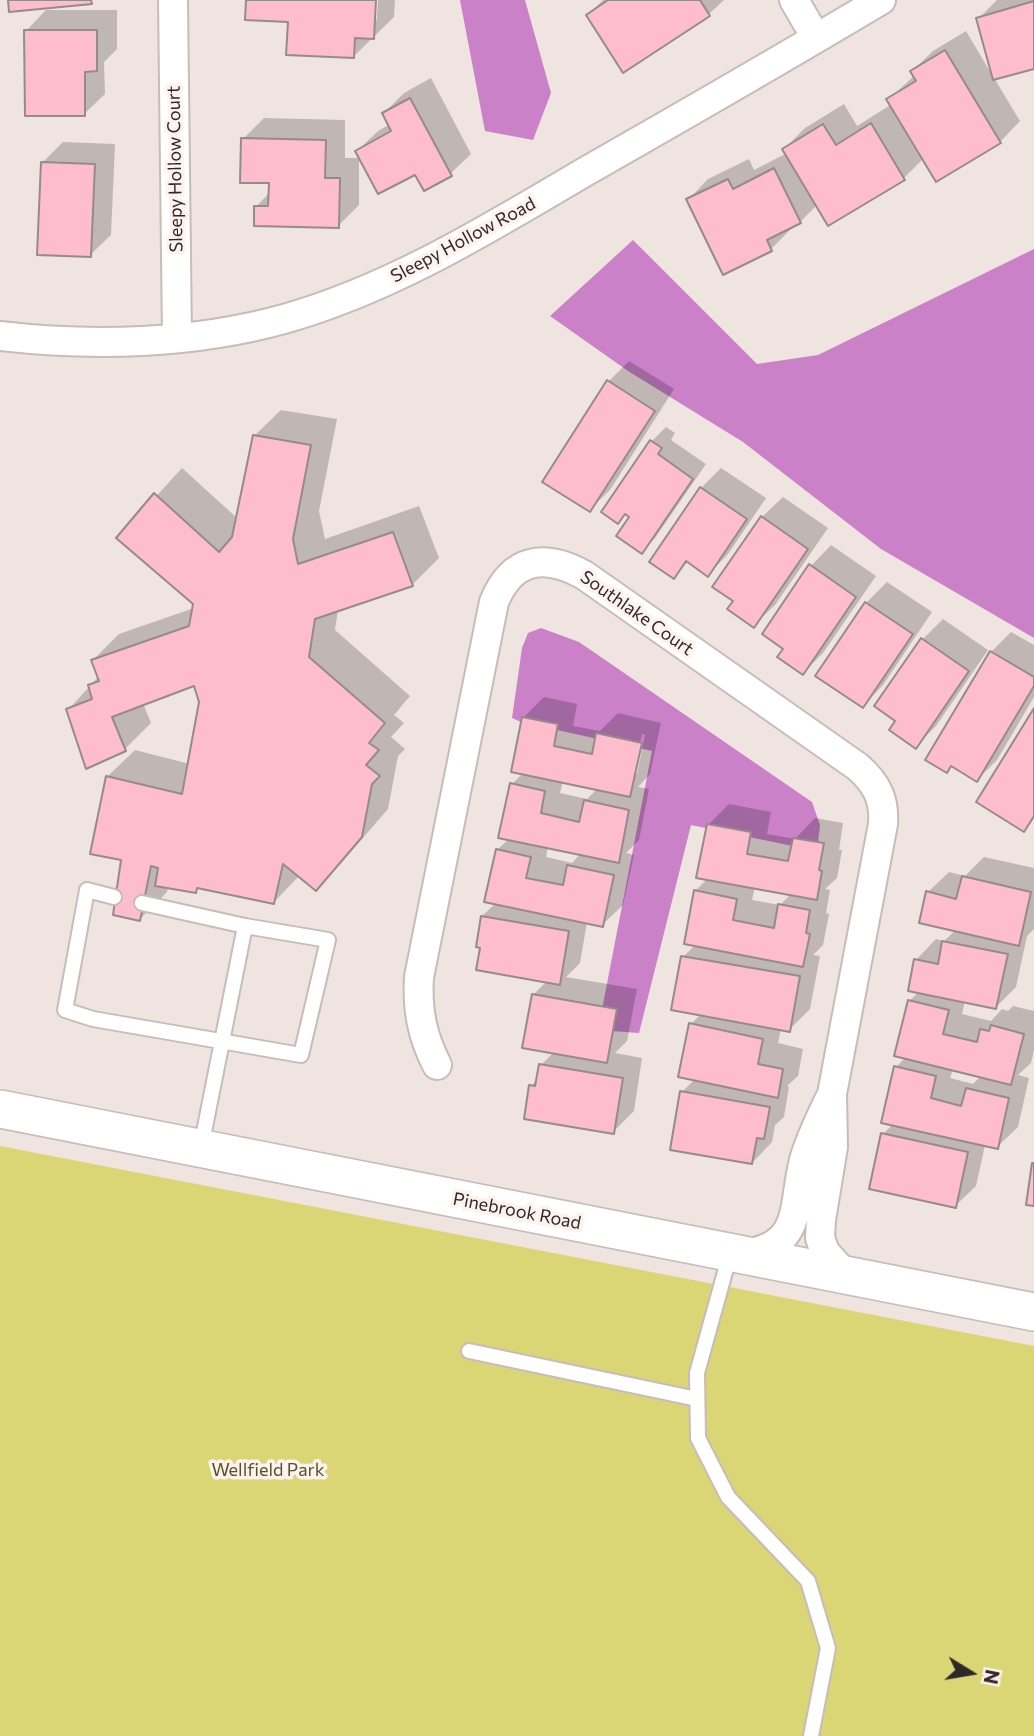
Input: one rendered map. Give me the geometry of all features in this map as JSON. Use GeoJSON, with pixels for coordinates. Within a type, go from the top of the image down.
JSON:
{"type":"FeatureCollection","features":[{"type":"Feature","properties":{"kind":"street","name":"Sleepy Hollow Court"},"geometry":{"type":"LineString","coordinates":[[173,0],[177,338]]}},
{"type":"Feature","properties":{"kind":"street"},"geometry":{"type":"LineString","coordinates":[[794,0],[816,38]]}},
{"type":"Feature","properties":{"kind":"street","name":"Sleepy Hollow Road"},"geometry":{"type":"LineString","coordinates":[[0,336],[32,340],[120,342],[177,338],[283,319],[338,302],[394,278],[510,216],[881,0]]}},
{"type":"Feature","properties":{"kind":"street","name":"Southlake Court"},"geometry":{"type":"LineString","coordinates":[[437,1065],[420,1025],[417,1001],[419,977],[494,602],[500,587],[521,568],[546,561],[559,563],[584,575],[858,767],[879,791],[884,813],[880,848],[832,1094],[833,1147],[820,1238],[825,1252],[845,1275]]}},
{"type":"Feature","properties":{"kind":"street","name":"Southlake Court"},"geometry":{"type":"LineString","coordinates":[[736,1254],[772,1247],[788,1231],[793,1220],[805,1157],[832,1094]]}},
{"type":"Feature","properties":{"kind":"street","name":"Pinebrook Road"},"geometry":{"type":"LineString","coordinates":[[0,1109],[1034,1312]]}},
{"type":"Feature","properties":{"kind":"lane"},"geometry":{"type":"LineString","coordinates":[[114,897],[87,890],[65,1010],[93,1019],[302,1055],[328,940],[245,926],[142,903]]}},
{"type":"Feature","properties":{"kind":"lane"},"geometry":{"type":"LineString","coordinates":[[200,1148],[245,926]]}},
{"type":"Feature","properties":{"kind":"lane"},"geometry":{"type":"LineString","coordinates":[[736,1254],[697,1373],[698,1438],[728,1497],[808,1581],[828,1648],[811,1736]]}},
{"type":"Feature","properties":{"kind":"lane"},"geometry":{"type":"LineString","coordinates":[[469,1351],[697,1399]]}},
{"type":"Feature","properties":{"kind":"green space","name":"Wellfield Park"},"geometry":{"type":"Polygon","coordinates":[[[0,1146],[1034,1346],[1034,1736],[0,1736],[0,1146]]]}},
{"type":"Feature","properties":{"kind":"shaded area"},"geometry":{"type":"Polygon","coordinates":[[[460,0],[525,0],[551,93],[533,140],[485,131],[460,0]]]}},
{"type":"Feature","properties":{"kind":"shaded area"},"geometry":{"type":"Polygon","coordinates":[[[633,240],[757,364],[818,355],[1034,249],[1034,638],[881,549],[743,442],[628,371],[550,316],[633,240]]]}},
{"type":"Feature","properties":{"kind":"shaded area"},"geometry":{"type":"Polygon","coordinates":[[[541,628],[579,642],[812,802],[820,825],[817,851],[691,825],[639,1033],[598,1030],[652,751],[512,718],[522,648],[528,633],[541,628]]]}},
{"type":"Feature","properties":{"kind":"building"},"geometry":{"type":"Polygon","coordinates":[[[8,0],[91,0],[92,4],[9,12],[8,0]]]}},
{"type":"Feature","properties":{"kind":"building"},"geometry":{"type":"Polygon","coordinates":[[[246,0],[376,0],[374,39],[355,38],[354,58],[286,55],[288,22],[245,20],[246,0]]]}},
{"type":"Feature","properties":{"kind":"building"},"geometry":{"type":"Polygon","coordinates":[[[608,0],[700,0],[710,16],[623,73],[586,15],[608,0]]]}},
{"type":"Feature","properties":{"kind":"building"},"geometry":{"type":"Polygon","coordinates":[[[1034,1],[1034,69],[993,80],[976,18],[1034,1]]]}},
{"type":"Feature","properties":{"kind":"building"},"geometry":{"type":"Polygon","coordinates":[[[24,30],[97,30],[97,71],[85,72],[85,116],[25,116],[24,30]]]}},
{"type":"Feature","properties":{"kind":"building"},"geometry":{"type":"Polygon","coordinates":[[[945,50],[1001,143],[936,182],[886,99],[916,81],[910,71],[945,50]]]}},
{"type":"Feature","properties":{"kind":"building"},"geometry":{"type":"Polygon","coordinates":[[[410,98],[452,176],[424,191],[415,175],[378,194],[355,151],[391,131],[382,113],[410,98]]]}},
{"type":"Feature","properties":{"kind":"building"},"geometry":{"type":"Polygon","coordinates":[[[871,123],[905,180],[828,226],[782,149],[823,124],[836,145],[871,123]]]}},
{"type":"Feature","properties":{"kind":"building"},"geometry":{"type":"Polygon","coordinates":[[[241,138],[326,140],[325,178],[340,178],[339,228],[254,226],[254,206],[268,206],[269,183],[240,183],[241,138]]]}},
{"type":"Feature","properties":{"kind":"building"},"geometry":{"type":"Polygon","coordinates":[[[41,162],[95,164],[91,257],[37,255],[41,162]]]}},
{"type":"Feature","properties":{"kind":"building"},"geometry":{"type":"Polygon","coordinates":[[[774,168],[801,223],[767,240],[772,251],[723,275],[686,199],[728,179],[733,189],[774,168]]]}},
{"type":"Feature","properties":{"kind":"building"},"geometry":{"type":"Polygon","coordinates":[[[607,380],[655,411],[590,512],[542,482],[607,380]]]}},
{"type":"Feature","properties":{"kind":"building"},"geometry":{"type":"Polygon","coordinates":[[[253,435],[311,445],[293,539],[298,564],[393,532],[413,586],[315,619],[309,657],[385,723],[369,743],[379,750],[366,765],[380,776],[372,784],[362,837],[316,891],[283,864],[274,904],[197,888],[196,893],[155,886],[158,868],[151,866],[140,921],[113,915],[121,860],[90,854],[106,776],[182,794],[199,702],[194,686],[112,717],[126,751],[86,769],[66,709],[92,699],[88,685],[99,681],[91,660],[189,626],[193,604],[116,538],[154,493],[219,552],[232,537],[253,435]]]}},
{"type":"Feature","properties":{"kind":"building"},"geometry":{"type":"Polygon","coordinates":[[[650,440],[662,448],[658,454],[693,479],[642,554],[616,536],[629,517],[625,514],[618,524],[601,512],[650,440]]]}},
{"type":"Feature","properties":{"kind":"building"},"geometry":{"type":"Polygon","coordinates":[[[700,487],[747,519],[708,577],[686,561],[674,579],[649,562],[700,487]]]}},
{"type":"Feature","properties":{"kind":"building"},"geometry":{"type":"Polygon","coordinates":[[[761,516],[808,549],[754,628],[727,609],[733,601],[712,587],[761,516]]]}},
{"type":"Feature","properties":{"kind":"building"},"geometry":{"type":"Polygon","coordinates":[[[809,564],[856,597],[803,675],[777,657],[783,649],[762,634],[809,564]]]}},
{"type":"Feature","properties":{"kind":"building"},"geometry":{"type":"Polygon","coordinates":[[[865,602],[913,634],[863,708],[815,676],[865,602]]]}},
{"type":"Feature","properties":{"kind":"building"},"geometry":{"type":"Polygon","coordinates":[[[921,638],[969,671],[916,749],[889,730],[895,721],[874,706],[921,638]]]}},
{"type":"Feature","properties":{"kind":"building"},"geometry":{"type":"Polygon","coordinates":[[[990,651],[1034,677],[1034,686],[977,782],[951,766],[947,773],[925,760],[990,651]]]}},
{"type":"Feature","properties":{"kind":"building"},"geometry":{"type":"Polygon","coordinates":[[[1034,708],[1034,816],[1024,832],[976,802],[1034,708]]]}},
{"type":"Feature","properties":{"kind":"building"},"geometry":{"type":"Polygon","coordinates":[[[522,717],[558,724],[554,746],[592,754],[596,733],[642,743],[630,797],[511,772],[522,717]]]}},
{"type":"Feature","properties":{"kind":"building"},"geometry":{"type":"Polygon","coordinates":[[[510,783],[545,791],[541,813],[579,822],[584,800],[629,810],[619,863],[498,838],[510,783]]]}},
{"type":"Feature","properties":{"kind":"building"},"geometry":{"type":"Polygon","coordinates":[[[707,824],[751,832],[747,854],[788,861],[793,838],[824,843],[817,900],[696,878],[707,824]]]}},
{"type":"Feature","properties":{"kind":"building"},"geometry":{"type":"Polygon","coordinates":[[[496,849],[531,857],[526,878],[563,885],[567,865],[614,875],[603,927],[484,902],[496,849]]]}},
{"type":"Feature","properties":{"kind":"building"},"geometry":{"type":"Polygon","coordinates":[[[962,876],[1031,892],[1019,946],[919,923],[926,891],[956,899],[962,876]]]}},
{"type":"Feature","properties":{"kind":"building"},"geometry":{"type":"Polygon","coordinates":[[[694,890],[737,899],[733,920],[774,928],[778,904],[810,910],[806,933],[810,934],[803,967],[684,944],[694,890]]]}},
{"type":"Feature","properties":{"kind":"building"},"geometry":{"type":"Polygon","coordinates":[[[481,916],[569,931],[560,985],[476,970],[480,948],[476,947],[481,916]]]}},
{"type":"Feature","properties":{"kind":"building"},"geometry":{"type":"Polygon","coordinates":[[[942,941],[1008,954],[996,1009],[908,991],[914,959],[938,964],[942,941]]]}},
{"type":"Feature","properties":{"kind":"building"},"geometry":{"type":"Polygon","coordinates":[[[681,956],[800,976],[790,1032],[671,1010],[681,956]]]}},
{"type":"Feature","properties":{"kind":"building"},"geometry":{"type":"Polygon","coordinates":[[[532,994],[617,1009],[607,1063],[522,1048],[532,994]]]}},
{"type":"Feature","properties":{"kind":"building"},"geometry":{"type":"Polygon","coordinates":[[[908,1000],[949,1010],[943,1034],[977,1042],[980,1029],[989,1031],[991,1025],[1024,1034],[1011,1085],[894,1056],[908,1000]]]}},
{"type":"Feature","properties":{"kind":"building"},"geometry":{"type":"Polygon","coordinates":[[[689,1023],[763,1039],[758,1064],[783,1069],[778,1098],[678,1077],[689,1023]]]}},
{"type":"Feature","properties":{"kind":"building"},"geometry":{"type":"Polygon","coordinates":[[[539,1064],[623,1078],[614,1134],[524,1119],[529,1085],[535,1086],[539,1064]]]}},
{"type":"Feature","properties":{"kind":"building"},"geometry":{"type":"Polygon","coordinates":[[[894,1066],[936,1076],[931,1098],[961,1106],[966,1088],[1009,1098],[998,1149],[881,1123],[894,1066]]]}},
{"type":"Feature","properties":{"kind":"building"},"geometry":{"type":"Polygon","coordinates":[[[680,1091],[770,1107],[764,1139],[757,1138],[752,1164],[670,1150],[680,1091]]]}},
{"type":"Feature","properties":{"kind":"building"},"geometry":{"type":"Polygon","coordinates":[[[881,1133],[968,1152],[956,1208],[869,1189],[881,1133]]]}},
{"type":"Feature","properties":{"kind":"building"},"geometry":{"type":"Polygon","coordinates":[[[1034,1163],[1034,1206],[1026,1205],[1034,1163]]]}}]}
